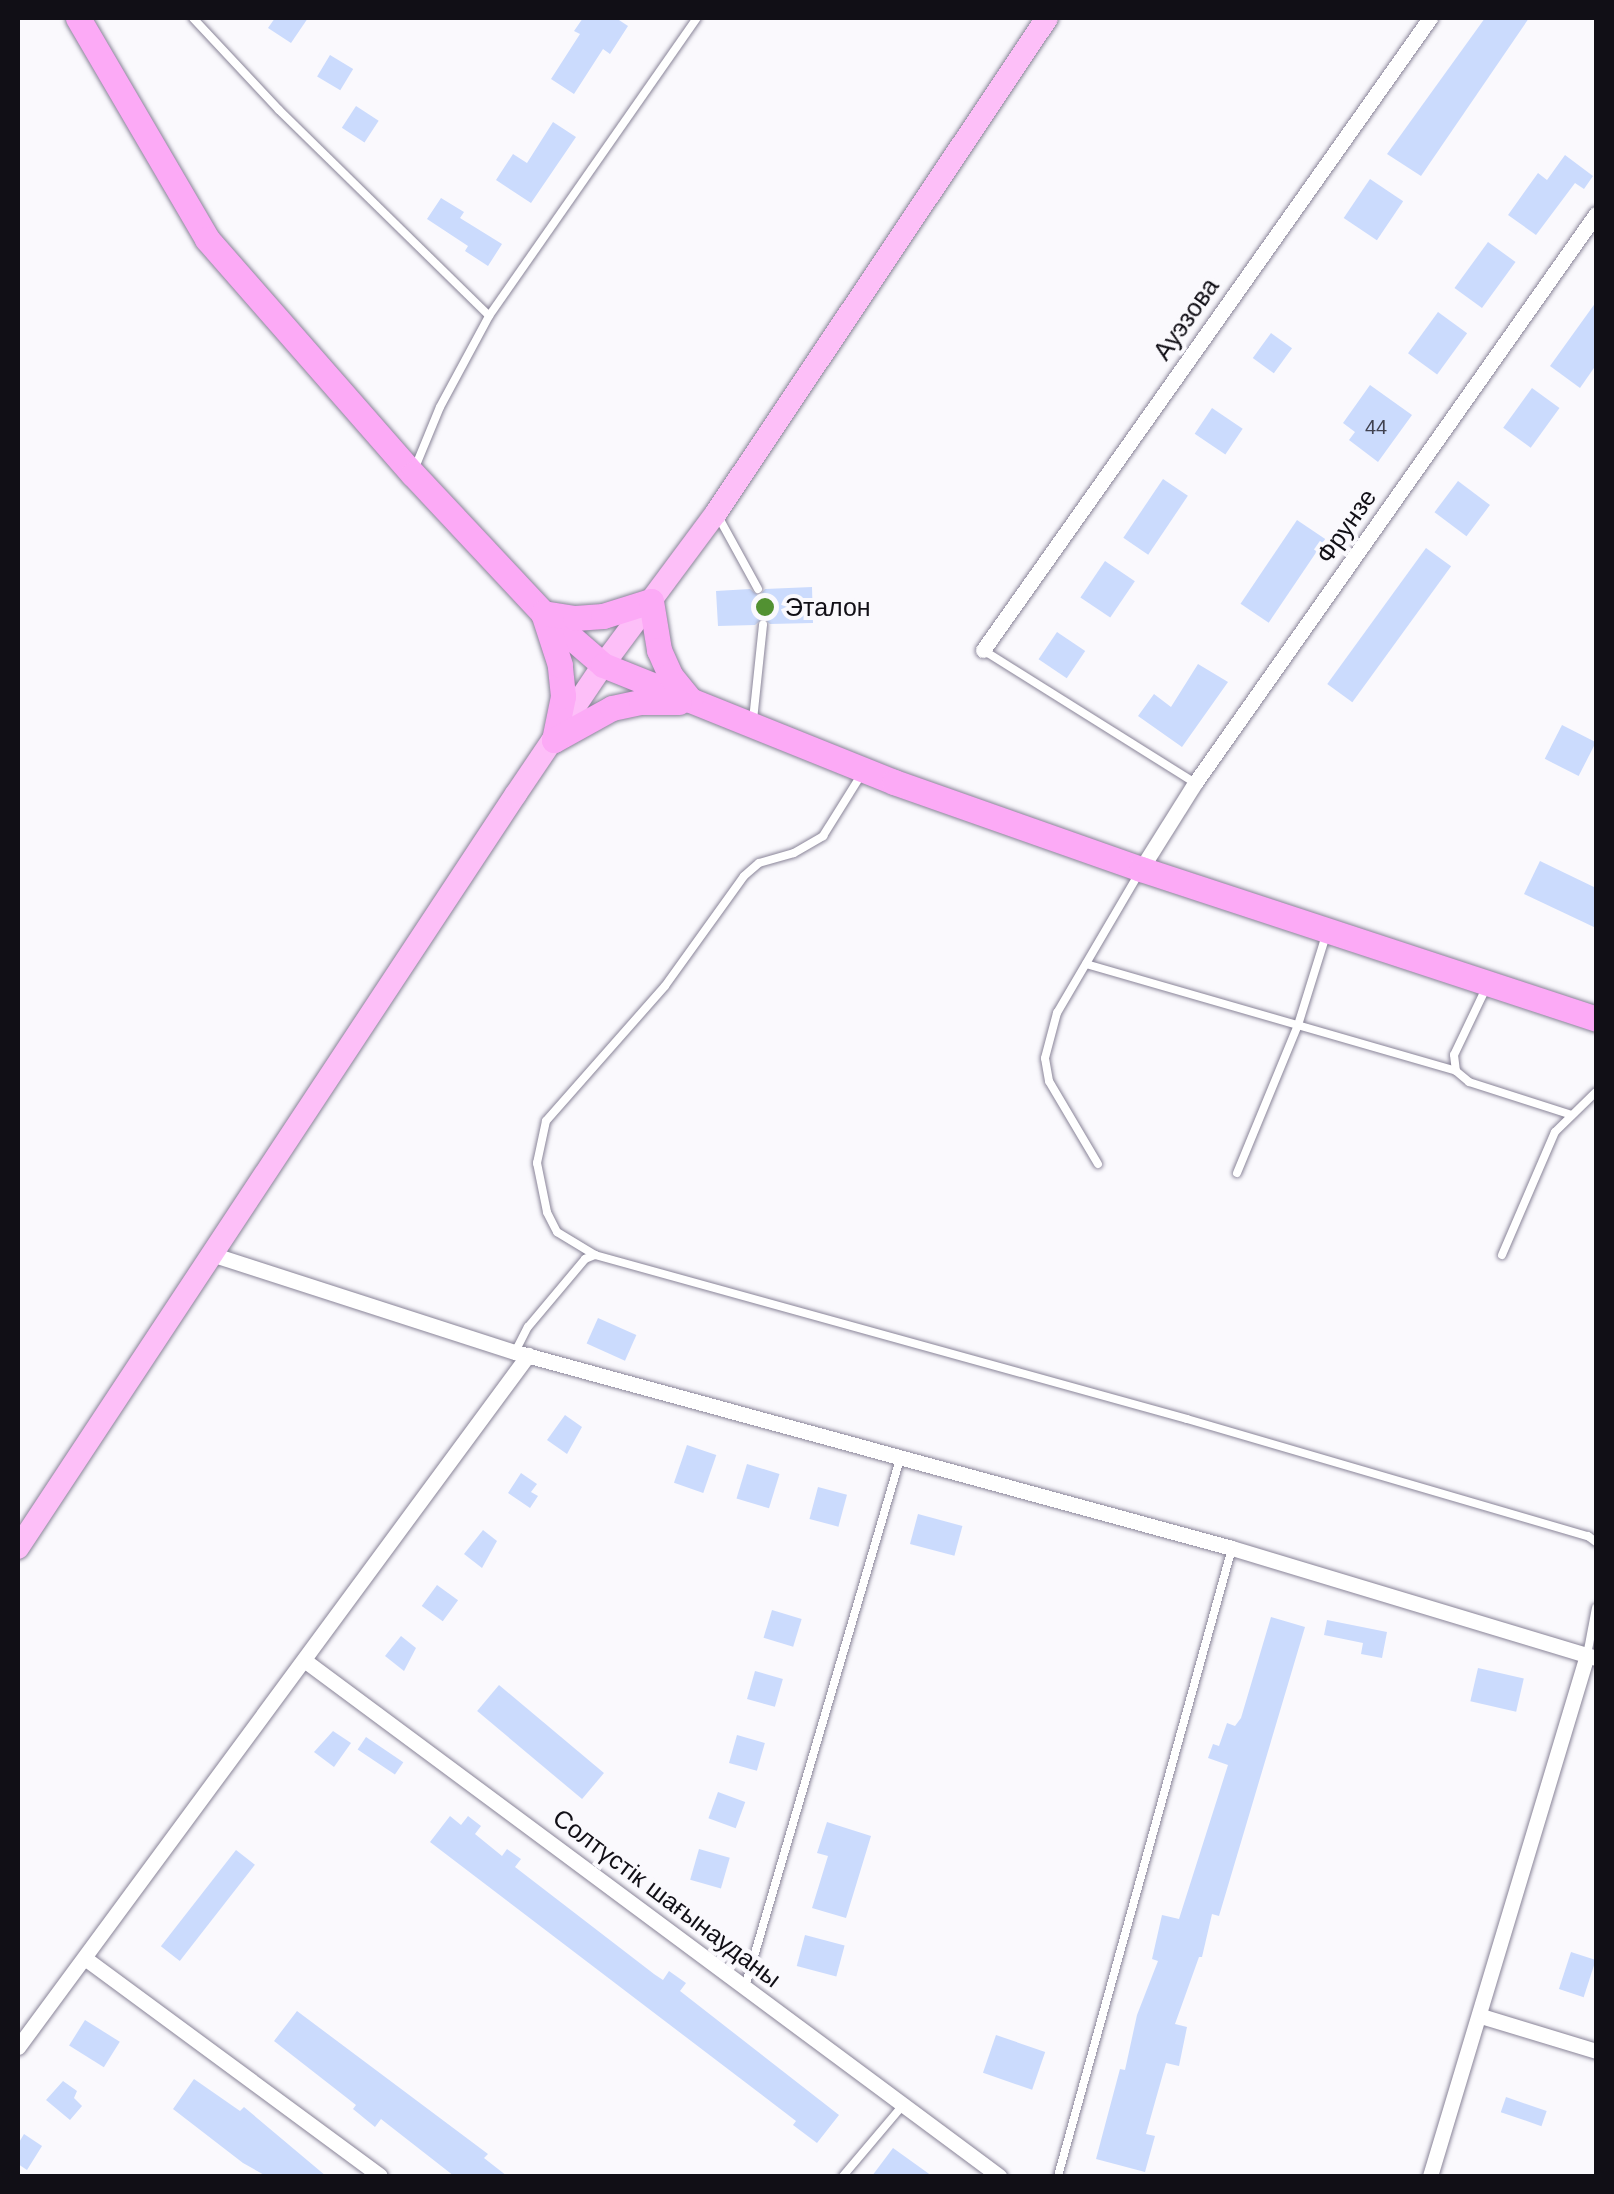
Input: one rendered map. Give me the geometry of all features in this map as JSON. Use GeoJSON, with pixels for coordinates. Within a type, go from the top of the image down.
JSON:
{"type":"FeatureCollection","features":[{"type":"Feature","properties":{"kind":"highway"},"geometry":{"type":"LineString","coordinates":[[78,18],[207,239],[413,474],[543,613],[603,665],[864,770],[1141,869],[1596,1019]]}},
{"type":"Feature","properties":{"kind":"highway"},"geometry":{"type":"LineString","coordinates":[[543,613],[604,616],[651,601],[664,663],[691,702]]}},
{"type":"Feature","properties":{"kind":"highway"},"geometry":{"type":"LineString","coordinates":[[543,613],[560,664],[564,696],[554,740]]}},
{"type":"Feature","properties":{"kind":"highway"},"geometry":{"type":"LineString","coordinates":[[554,740],[612,708],[640,702],[691,702]]}},
{"type":"Feature","properties":{"kind":"main road"},"geometry":{"type":"LineString","coordinates":[[18,1548],[603,665],[716,512],[1047,18]]}},
{"type":"Feature","properties":{"kind":"street","name":"Ауэзова"},"geometry":{"type":"LineString","coordinates":[[983,650],[1430,18]]}},
{"type":"Feature","properties":{"kind":"street","name":"Фрунзе"},"geometry":{"type":"LineString","coordinates":[[1141,869],[1195,783],[1596,214]]}},
{"type":"Feature","properties":{"kind":"street"},"geometry":{"type":"LineString","coordinates":[[214,1255],[522,1353],[900,1460],[1232,1548],[1592,1657],[1430,2176]]}},
{"type":"Feature","properties":{"kind":"street"},"geometry":{"type":"LineString","coordinates":[[18,2047],[304,1660],[522,1353]]}},
{"type":"Feature","properties":{"kind":"street","name":"Солтүстік шағынауданы"},"geometry":{"type":"LineString","coordinates":[[304,1660],[999,2176]]}},
{"type":"Feature","properties":{"kind":"street"},"geometry":{"type":"LineString","coordinates":[[86,1959],[380,2176]]}},
{"type":"Feature","properties":{"kind":"street"},"geometry":{"type":"LineString","coordinates":[[1481,2016],[1596,2051]]}},
{"type":"Feature","properties":{"kind":"lane"},"geometry":{"type":"LineString","coordinates":[[193,18],[279,110],[489,316]]}},
{"type":"Feature","properties":{"kind":"lane"},"geometry":{"type":"LineString","coordinates":[[413,474],[440,407],[489,316],[697,18]]}},
{"type":"Feature","properties":{"kind":"lane"},"geometry":{"type":"LineString","coordinates":[[716,512],[758,589]]}},
{"type":"Feature","properties":{"kind":"lane"},"geometry":{"type":"LineString","coordinates":[[753,725],[763,624]]}},
{"type":"Feature","properties":{"kind":"lane"},"geometry":{"type":"LineString","coordinates":[[983,650],[1195,783]]}},
{"type":"Feature","properties":{"kind":"lane"},"geometry":{"type":"LineString","coordinates":[[864,770],[822,836],[794,853],[759,863],[744,876],[665,986],[546,1121],[536,1162],[547,1212],[557,1232],[595,1255],[1187,1419],[1588,1536],[1596,1542]]}},
{"type":"Feature","properties":{"kind":"lane"},"geometry":{"type":"LineString","coordinates":[[1098,1164],[1049,1081],[1045,1058],[1058,1013],[1141,869]]}},
{"type":"Feature","properties":{"kind":"lane"},"geometry":{"type":"LineString","coordinates":[[1237,1173],[1298,1025],[1328,931]]}},
{"type":"Feature","properties":{"kind":"lane"},"geometry":{"type":"LineString","coordinates":[[1086,964],[1456,1070],[1470,1082],[1572,1115]]}},
{"type":"Feature","properties":{"kind":"lane"},"geometry":{"type":"LineString","coordinates":[[1456,1070],[1454,1055],[1488,984]]}},
{"type":"Feature","properties":{"kind":"lane"},"geometry":{"type":"LineString","coordinates":[[1502,1254],[1555,1132],[1596,1092]]}},
{"type":"Feature","properties":{"kind":"lane"},"geometry":{"type":"LineString","coordinates":[[522,1353],[528,1326],[585,1259],[595,1255]]}},
{"type":"Feature","properties":{"kind":"lane"},"geometry":{"type":"LineString","coordinates":[[746,1987],[900,1460]]}},
{"type":"Feature","properties":{"kind":"lane"},"geometry":{"type":"LineString","coordinates":[[1058,2176],[1232,1548]]}},
{"type":"Feature","properties":{"kind":"lane"},"geometry":{"type":"LineString","coordinates":[[1592,1657],[1596,1608]]}},
{"type":"Feature","properties":{"kind":"lane"},"geometry":{"type":"LineString","coordinates":[[843,2176],[903,2105]]}},
{"type":"Feature","properties":{"kind":"building"},"geometry":{"type":"Polygon","coordinates":[[[275,18],[308,18],[291,43],[268,28],[275,18]]]}},
{"type":"Feature","properties":{"kind":"building"},"geometry":{"type":"Polygon","coordinates":[[[583,18],[616,18],[628,26],[610,54],[603,49],[574,94],[551,79],[580,34],[574,31],[583,18]]]}},
{"type":"Feature","properties":{"kind":"building"},"geometry":{"type":"Polygon","coordinates":[[[1485,18],[1529,18],[1421,176],[1387,154],[1485,18]]]}},
{"type":"Feature","properties":{"kind":"building"},"geometry":{"type":"Polygon","coordinates":[[[330,55],[353,69],[340,90],[317,76],[330,55]]]}},
{"type":"Feature","properties":{"kind":"building"},"geometry":{"type":"Polygon","coordinates":[[[356,106],[379,121],[364,143],[342,128],[356,106]]]}},
{"type":"Feature","properties":{"kind":"building"},"geometry":{"type":"Polygon","coordinates":[[[553,122],[576,137],[531,203],[496,180],[513,154],[527,163],[553,122]]]}},
{"type":"Feature","properties":{"kind":"building"},"geometry":{"type":"Polygon","coordinates":[[[1565,155],[1593,176],[1584,189],[1575,183],[1536,235],[1508,215],[1538,173],[1547,180],[1565,155]]]}},
{"type":"Feature","properties":{"kind":"building"},"geometry":{"type":"Polygon","coordinates":[[[1370,179],[1403,201],[1377,240],[1344,218],[1370,179]]]}},
{"type":"Feature","properties":{"kind":"building"},"geometry":{"type":"Polygon","coordinates":[[[441,198],[464,212],[460,218],[502,244],[488,266],[465,251],[468,246],[427,219],[441,198]]]}},
{"type":"Feature","properties":{"kind":"building"},"geometry":{"type":"Polygon","coordinates":[[[1488,242],[1516,262],[1482,308],[1454,288],[1488,242]]]}},
{"type":"Feature","properties":{"kind":"building"},"geometry":{"type":"Polygon","coordinates":[[[1596,302],[1596,365],[1580,388],[1550,366],[1596,302]]]}},
{"type":"Feature","properties":{"kind":"building"},"geometry":{"type":"Polygon","coordinates":[[[1438,312],[1467,333],[1437,374],[1408,353],[1438,312]]]}},
{"type":"Feature","properties":{"kind":"building"},"geometry":{"type":"Polygon","coordinates":[[[1271,333],[1292,348],[1274,373],[1253,358],[1271,333]]]}},
{"type":"Feature","properties":{"kind":"building"},"geometry":{"type":"Polygon","coordinates":[[[1370,385],[1412,415],[1378,462],[1349,440],[1355,432],[1343,423],[1370,385]]]}},
{"type":"Feature","properties":{"kind":"building"},"geometry":{"type":"Polygon","coordinates":[[[1532,388],[1560,408],[1531,448],[1503,428],[1532,388]]]}},
{"type":"Feature","properties":{"kind":"building"},"geometry":{"type":"Polygon","coordinates":[[[1212,408],[1243,429],[1225,454],[1195,434],[1212,408]]]}},
{"type":"Feature","properties":{"kind":"building"},"geometry":{"type":"Polygon","coordinates":[[[1163,479],[1188,496],[1148,555],[1123,538],[1163,479]]]}},
{"type":"Feature","properties":{"kind":"building"},"geometry":{"type":"Polygon","coordinates":[[[1458,481],[1490,505],[1466,536],[1435,512],[1458,481]]]}},
{"type":"Feature","properties":{"kind":"building"},"geometry":{"type":"Polygon","coordinates":[[[1297,520],[1325,539],[1269,623],[1241,604],[1297,520]]]}},
{"type":"Feature","properties":{"kind":"building"},"geometry":{"type":"Polygon","coordinates":[[[1426,548],[1451,566],[1352,702],[1327,684],[1426,548]]]}},
{"type":"Feature","properties":{"kind":"building"},"geometry":{"type":"Polygon","coordinates":[[[1105,561],[1135,581],[1110,618],[1080,597],[1105,561]]]}},
{"type":"Feature","properties":{"kind":"building","name":"Эталон"},"geometry":{"type":"Polygon","coordinates":[[[812,587],[813,623],[770,624],[763,618],[755,625],[718,626],[716,591],[750,589],[759,596],[765,589],[812,587]]]}},
{"type":"Feature","properties":{"kind":"building"},"geometry":{"type":"Polygon","coordinates":[[[1057,632],[1085,651],[1067,678],[1039,659],[1057,632]]]}},
{"type":"Feature","properties":{"kind":"building"},"geometry":{"type":"Polygon","coordinates":[[[1198,664],[1228,682],[1182,747],[1138,716],[1154,694],[1171,707],[1198,664]]]}},
{"type":"Feature","properties":{"kind":"building"},"geometry":{"type":"Polygon","coordinates":[[[1562,725],[1596,742],[1579,776],[1545,759],[1562,725]]]}},
{"type":"Feature","properties":{"kind":"building"},"geometry":{"type":"Polygon","coordinates":[[[1540,861],[1596,888],[1596,928],[1524,894],[1540,861]]]}},
{"type":"Feature","properties":{"kind":"building"},"geometry":{"type":"Polygon","coordinates":[[[598,1318],[636,1335],[625,1361],[587,1344],[598,1318]]]}},
{"type":"Feature","properties":{"kind":"building"},"geometry":{"type":"Polygon","coordinates":[[[565,1415],[582,1427],[567,1454],[547,1440],[565,1415]]]}},
{"type":"Feature","properties":{"kind":"building"},"geometry":{"type":"Polygon","coordinates":[[[687,1445],[716,1455],[703,1493],[674,1483],[687,1445]]]}},
{"type":"Feature","properties":{"kind":"building"},"geometry":{"type":"Polygon","coordinates":[[[747,1464],[780,1474],[769,1508],[736,1498],[747,1464]]]}},
{"type":"Feature","properties":{"kind":"building"},"geometry":{"type":"Polygon","coordinates":[[[521,1473],[537,1484],[531,1492],[538,1496],[530,1508],[508,1493],[521,1473]]]}},
{"type":"Feature","properties":{"kind":"building"},"geometry":{"type":"Polygon","coordinates":[[[818,1487],[847,1495],[838,1527],[809,1519],[818,1487]]]}},
{"type":"Feature","properties":{"kind":"building"},"geometry":{"type":"Polygon","coordinates":[[[918,1514],[962,1526],[954,1556],[910,1544],[918,1514]]]}},
{"type":"Feature","properties":{"kind":"building"},"geometry":{"type":"Polygon","coordinates":[[[483,1530],[497,1541],[482,1568],[464,1554],[483,1530]]]}},
{"type":"Feature","properties":{"kind":"building"},"geometry":{"type":"Polygon","coordinates":[[[437,1585],[458,1600],[443,1621],[422,1606],[437,1585]]]}},
{"type":"Feature","properties":{"kind":"building"},"geometry":{"type":"Polygon","coordinates":[[[772,1610],[802,1619],[793,1647],[764,1638],[772,1610]]]}},
{"type":"Feature","properties":{"kind":"building"},"geometry":{"type":"Polygon","coordinates":[[[1271,1617],[1305,1627],[1219,1916],[1212,1914],[1202,1957],[1175,2024],[1187,2027],[1179,2066],[1166,2063],[1146,2134],[1155,2136],[1145,2172],[1096,2159],[1120,2069],[1125,2070],[1137,2015],[1158,1961],[1152,1959],[1162,1915],[1179,1919],[1228,1765],[1208,1758],[1213,1744],[1219,1746],[1227,1723],[1235,1726],[1241,1718],[1271,1617]]]}},
{"type":"Feature","properties":{"kind":"building"},"geometry":{"type":"Polygon","coordinates":[[[1327,1620],[1387,1632],[1382,1658],[1361,1654],[1363,1643],[1324,1635],[1327,1620]]]}},
{"type":"Feature","properties":{"kind":"building"},"geometry":{"type":"Polygon","coordinates":[[[401,1636],[416,1648],[404,1671],[385,1656],[401,1636]]]}},
{"type":"Feature","properties":{"kind":"building"},"geometry":{"type":"Polygon","coordinates":[[[1478,1668],[1524,1679],[1516,1712],[1470,1701],[1478,1668]]]}},
{"type":"Feature","properties":{"kind":"building"},"geometry":{"type":"Polygon","coordinates":[[[755,1671],[783,1679],[775,1707],[747,1699],[755,1671]]]}},
{"type":"Feature","properties":{"kind":"building"},"geometry":{"type":"Polygon","coordinates":[[[499,1685],[604,1773],[582,1799],[477,1711],[499,1685]]]}},
{"type":"Feature","properties":{"kind":"building"},"geometry":{"type":"Polygon","coordinates":[[[333,1731],[351,1743],[334,1767],[314,1752],[333,1731]]]}},
{"type":"Feature","properties":{"kind":"building"},"geometry":{"type":"Polygon","coordinates":[[[737,1735],[765,1743],[757,1771],[729,1763],[737,1735]]]}},
{"type":"Feature","properties":{"kind":"building"},"geometry":{"type":"Polygon","coordinates":[[[366,1737],[403,1762],[395,1775],[358,1749],[366,1737]]]}},
{"type":"Feature","properties":{"kind":"building"},"geometry":{"type":"Polygon","coordinates":[[[718,1792],[745,1802],[736,1828],[708,1818],[718,1792]]]}},
{"type":"Feature","properties":{"kind":"building"},"geometry":{"type":"Polygon","coordinates":[[[450,1816],[461,1825],[468,1816],[481,1826],[475,1834],[502,1856],[507,1849],[521,1859],[515,1867],[654,1974],[663,1980],[669,1971],[686,1983],[680,1991],[839,2115],[817,2143],[793,2125],[796,2121],[430,1842],[450,1816]]]}},
{"type":"Feature","properties":{"kind":"building"},"geometry":{"type":"Polygon","coordinates":[[[827,1822],[871,1836],[846,1918],[812,1908],[828,1856],[817,1853],[827,1822]]]}},
{"type":"Feature","properties":{"kind":"building"},"geometry":{"type":"Polygon","coordinates":[[[699,1849],[730,1858],[721,1889],[690,1880],[699,1849]]]}},
{"type":"Feature","properties":{"kind":"building"},"geometry":{"type":"Polygon","coordinates":[[[236,1850],[255,1865],[180,1961],[161,1946],[236,1850]]]}},
{"type":"Feature","properties":{"kind":"building"},"geometry":{"type":"Polygon","coordinates":[[[805,1935],[845,1946],[836,1977],[797,1966],[805,1935]]]}},
{"type":"Feature","properties":{"kind":"building"},"geometry":{"type":"Polygon","coordinates":[[[1571,1952],[1596,1960],[1584,1997],[1559,1989],[1571,1952]]]}},
{"type":"Feature","properties":{"kind":"building"},"geometry":{"type":"Polygon","coordinates":[[[297,2011],[488,2154],[484,2158],[507,2176],[454,2176],[381,2119],[375,2127],[353,2109],[356,2105],[274,2041],[297,2011]]]}},
{"type":"Feature","properties":{"kind":"building"},"geometry":{"type":"Polygon","coordinates":[[[85,2020],[120,2042],[104,2067],[69,2045],[85,2020]]]}},
{"type":"Feature","properties":{"kind":"building"},"geometry":{"type":"Polygon","coordinates":[[[996,2035],[1045,2052],[1032,2090],[983,2073],[996,2035]]]}},
{"type":"Feature","properties":{"kind":"building"},"geometry":{"type":"Polygon","coordinates":[[[194,2079],[240,2111],[244,2107],[326,2176],[266,2176],[243,2163],[173,2109],[194,2079]]]}},
{"type":"Feature","properties":{"kind":"building"},"geometry":{"type":"Polygon","coordinates":[[[63,2081],[77,2091],[74,2098],[82,2106],[70,2120],[46,2100],[63,2081]]]}},
{"type":"Feature","properties":{"kind":"building"},"geometry":{"type":"Polygon","coordinates":[[[1506,2097],[1547,2111],[1541,2126],[1501,2112],[1506,2097]]]}},
{"type":"Feature","properties":{"kind":"building"},"geometry":{"type":"Polygon","coordinates":[[[24,2134],[42,2146],[27,2170],[18,2164],[18,2144],[24,2134]]]}},
{"type":"Feature","properties":{"kind":"building"},"geometry":{"type":"Polygon","coordinates":[[[893,2148],[932,2176],[872,2176],[893,2148]]]}},
{"type":"Feature","properties":{"kind":"place","name":"Эталон"},"geometry":{"type":"Point","coordinates":[765,607]}}]}
